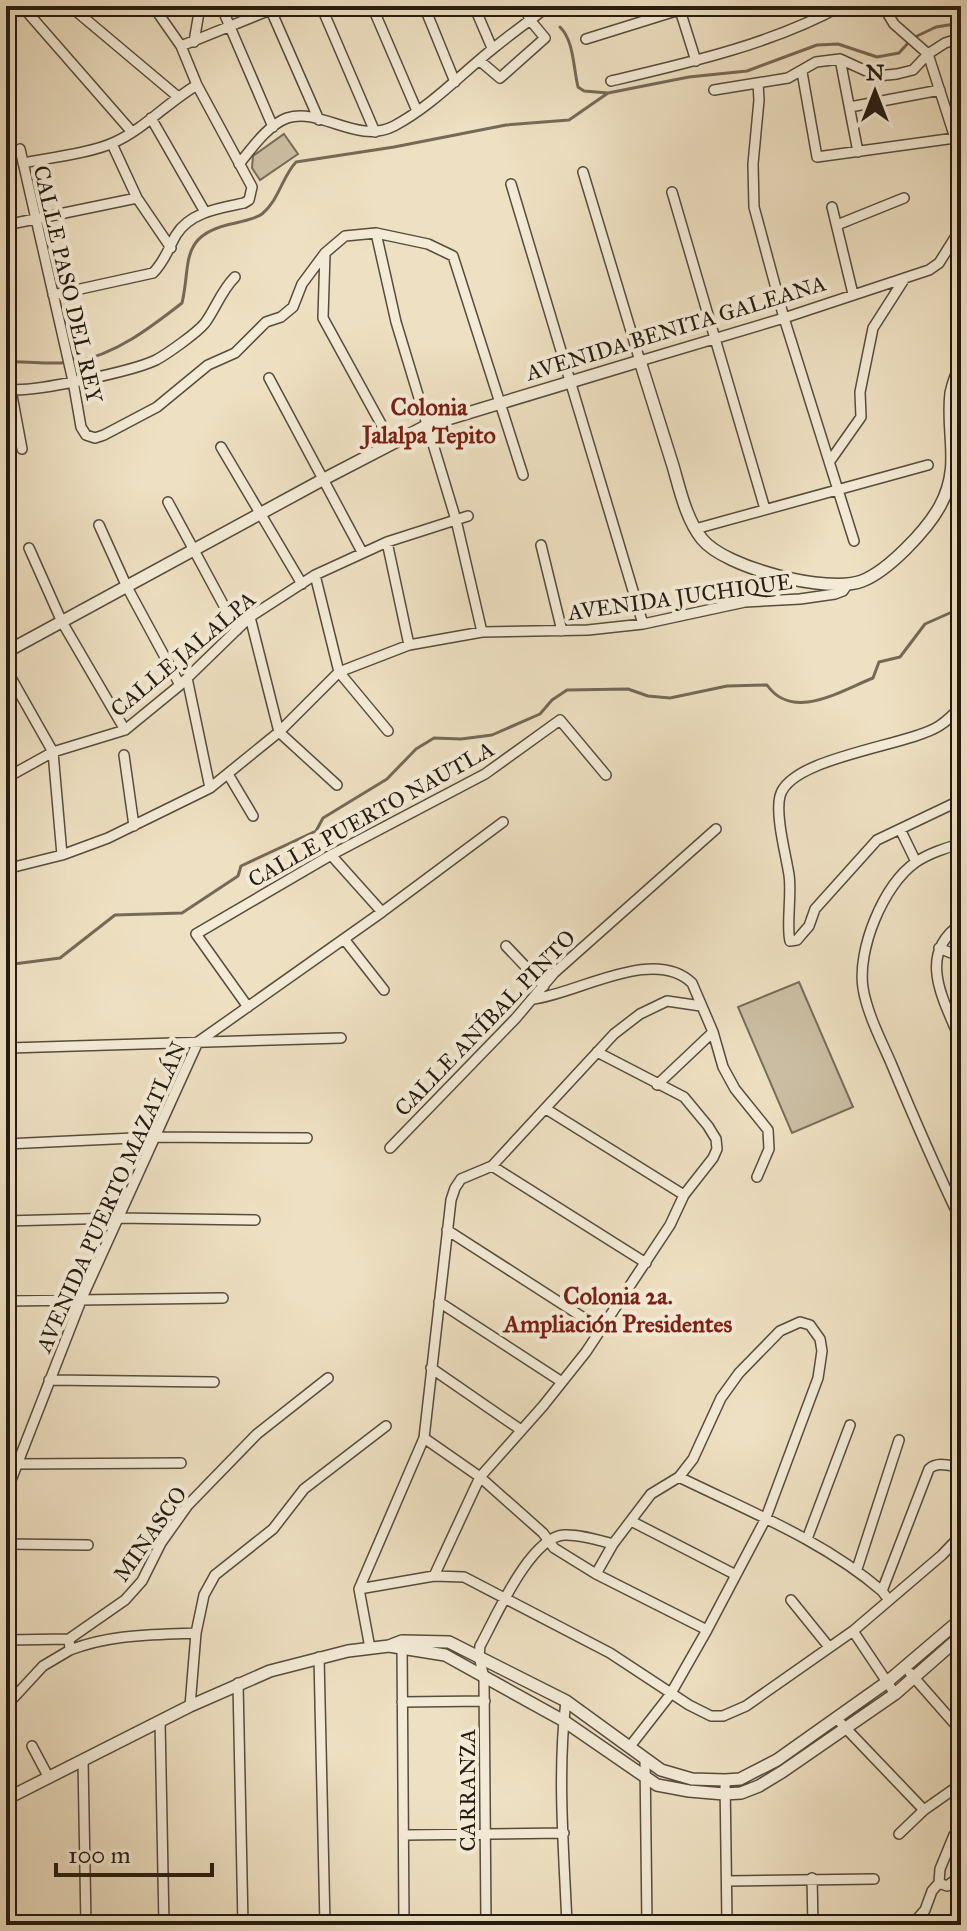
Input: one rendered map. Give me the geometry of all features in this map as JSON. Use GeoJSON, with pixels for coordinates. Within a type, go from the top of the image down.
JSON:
{"type":"FeatureCollection","features":[{"type":"Feature","properties":{"kind":"street"},"geometry":{"type":"LineString","coordinates":[[70,6],[177,96]]}},
{"type":"Feature","properties":{"kind":"street"},"geometry":{"type":"LineString","coordinates":[[53,295],[153,273],[164,262],[178,232],[205,212],[249,200],[252,187],[197,85],[181,46],[153,6]]}},
{"type":"Feature","properties":{"kind":"street"},"geometry":{"type":"LineString","coordinates":[[194,42],[200,6]]}},
{"type":"Feature","properties":{"kind":"street"},"geometry":{"type":"LineString","coordinates":[[221,6],[273,127]]}},
{"type":"Feature","properties":{"kind":"street"},"geometry":{"type":"LineString","coordinates":[[321,6],[375,132]]}},
{"type":"Feature","properties":{"kind":"street"},"geometry":{"type":"LineString","coordinates":[[372,6],[417,111]]}},
{"type":"Feature","properties":{"kind":"street"},"geometry":{"type":"LineString","coordinates":[[424,6],[455,82]]}},
{"type":"Feature","properties":{"kind":"street"},"geometry":{"type":"LineString","coordinates":[[474,6],[492,48]]}},
{"type":"Feature","properties":{"kind":"street"},"geometry":{"type":"LineString","coordinates":[[480,61],[500,78],[545,38],[530,20],[524,6]]}},
{"type":"Feature","properties":{"kind":"street"},"geometry":{"type":"LineString","coordinates":[[239,164],[273,127],[290,117],[319,120],[360,131],[375,132],[393,127],[455,82],[492,48],[548,6]]}},
{"type":"Feature","properties":{"kind":"street"},"geometry":{"type":"LineString","coordinates":[[586,39],[692,6]]}},
{"type":"Feature","properties":{"kind":"street"},"geometry":{"type":"LineString","coordinates":[[611,81],[696,61],[817,19],[841,6]]}},
{"type":"Feature","properties":{"kind":"street"},"geometry":{"type":"LineString","coordinates":[[802,72],[817,157],[955,138],[928,53],[908,38],[883,6]]}},
{"type":"Feature","properties":{"kind":"street"},"geometry":{"type":"LineString","coordinates":[[181,46],[274,7],[319,120]]}},
{"type":"Feature","properties":{"kind":"street"},"geometry":{"type":"LineString","coordinates":[[679,8],[696,61]]}},
{"type":"Feature","properties":{"kind":"street"},"geometry":{"type":"LineString","coordinates":[[28,13],[132,132]]}},
{"type":"Feature","properties":{"kind":"street"},"geometry":{"type":"LineString","coordinates":[[714,90],[788,78],[816,62],[840,59],[877,76],[913,70],[928,53],[961,38]]}},
{"type":"Feature","properties":{"kind":"street"},"geometry":{"type":"LineString","coordinates":[[840,59],[858,152]]}},
{"type":"Feature","properties":{"kind":"street"},"geometry":{"type":"LineString","coordinates":[[758,83],[754,207],[784,318],[854,541]]}},
{"type":"Feature","properties":{"kind":"street"},"geometry":{"type":"LineString","coordinates":[[23,163],[112,144],[197,85]]}},
{"type":"Feature","properties":{"kind":"street"},"geometry":{"type":"LineString","coordinates":[[850,107],[940,90]]}},
{"type":"Feature","properties":{"kind":"street"},"geometry":{"type":"LineString","coordinates":[[151,118],[205,212]]}},
{"type":"Feature","properties":{"kind":"street"},"geometry":{"type":"LineString","coordinates":[[112,144],[137,198],[171,248]]}},
{"type":"Feature","properties":{"kind":"street","name":"CALLE PASO DEL REY"},"geometry":{"type":"LineString","coordinates":[[20,149],[73,378],[81,427],[86,435],[95,438],[104,435],[157,407],[208,365],[235,353],[266,322],[281,317],[293,307],[302,284],[325,253]]}},
{"type":"Feature","properties":{"kind":"street"},"geometry":{"type":"LineString","coordinates":[[583,172],[681,492],[695,529],[715,552],[754,569],[803,581],[847,585],[876,575],[927,526],[939,509],[952,475],[951,392],[961,364]]}},
{"type":"Feature","properties":{"kind":"street"},"geometry":{"type":"LineString","coordinates":[[511,184],[643,624]]}},
{"type":"Feature","properties":{"kind":"street"},"geometry":{"type":"LineString","coordinates":[[672,192],[765,509]]}},
{"type":"Feature","properties":{"kind":"street"},"geometry":{"type":"LineString","coordinates":[[6,225],[137,198]]}},
{"type":"Feature","properties":{"kind":"street"},"geometry":{"type":"LineString","coordinates":[[837,225],[904,198]]}},
{"type":"Feature","properties":{"kind":"street"},"geometry":{"type":"LineString","coordinates":[[832,207],[853,294]]}},
{"type":"Feature","properties":{"kind":"street","name":"AVENIDA BENITA GALEANA"},"geometry":{"type":"LineString","coordinates":[[6,652],[428,425],[784,318],[929,270],[939,263],[961,228]]}},
{"type":"Feature","properties":{"kind":"street"},"geometry":{"type":"LineString","coordinates":[[376,233],[396,322],[456,520],[482,632]]}},
{"type":"Feature","properties":{"kind":"street"},"geometry":{"type":"LineString","coordinates":[[392,444],[323,318],[325,253],[345,236],[376,233],[446,250],[453,256],[523,475]]}},
{"type":"Feature","properties":{"kind":"street"},"geometry":{"type":"LineString","coordinates":[[22,449],[8,390],[112,374],[157,360],[204,324],[223,289],[235,277]]}},
{"type":"Feature","properties":{"kind":"street"},"geometry":{"type":"LineString","coordinates":[[830,461],[861,417],[860,392],[873,328],[905,278]]}},
{"type":"Feature","properties":{"kind":"street"},"geometry":{"type":"LineString","coordinates":[[269,378],[362,552]]}},
{"type":"Feature","properties":{"kind":"street"},"geometry":{"type":"LineString","coordinates":[[221,447],[302,584]]}},
{"type":"Feature","properties":{"kind":"street"},"geometry":{"type":"LineString","coordinates":[[695,529],[928,465]]}},
{"type":"Feature","properties":{"kind":"street"},"geometry":{"type":"LineString","coordinates":[[168,502],[237,630]]}},
{"type":"Feature","properties":{"kind":"street","name":"CALLE JALALPA"},"geometry":{"type":"LineString","coordinates":[[6,778],[53,752],[125,730],[184,682],[250,617],[315,575],[387,542],[468,516]]}},
{"type":"Feature","properties":{"kind":"street"},"geometry":{"type":"LineString","coordinates":[[99,525],[127,587],[184,682],[210,788]]}},
{"type":"Feature","properties":{"kind":"street"},"geometry":{"type":"LineString","coordinates":[[387,542],[409,645]]}},
{"type":"Feature","properties":{"kind":"street"},"geometry":{"type":"LineString","coordinates":[[541,545],[562,631]]}},
{"type":"Feature","properties":{"kind":"street"},"geometry":{"type":"LineString","coordinates":[[29,548],[62,622],[125,730]]}},
{"type":"Feature","properties":{"kind":"street"},"geometry":{"type":"LineString","coordinates":[[315,575],[339,672],[388,731]]}},
{"type":"Feature","properties":{"kind":"street","name":"AVENIDA JUCHIQUE"},"geometry":{"type":"LineString","coordinates":[[6,869],[62,855],[134,826],[210,788],[279,732],[339,672],[409,645],[482,632],[562,631],[643,624],[729,604],[835,594],[847,585]]}},
{"type":"Feature","properties":{"kind":"street"},"geometry":{"type":"LineString","coordinates":[[250,617],[279,732],[337,785]]}},
{"type":"Feature","properties":{"kind":"street"},"geometry":{"type":"LineString","coordinates":[[6,669],[53,752],[62,855]]}},
{"type":"Feature","properties":{"kind":"street"},"geometry":{"type":"LineString","coordinates":[[961,706],[937,728],[850,753],[810,770],[788,784],[780,795],[780,810],[792,894],[790,941],[797,940],[809,926],[815,909],[877,840],[961,800]]}},
{"type":"Feature","properties":{"kind":"street","name":"CALLE PUERTO NAUTLA"},"geometry":{"type":"LineString","coordinates":[[248,1007],[196,934],[331,855],[485,774],[560,720],[606,775]]}},
{"type":"Feature","properties":{"kind":"street"},"geometry":{"type":"LineString","coordinates":[[124,755],[134,826]]}},
{"type":"Feature","properties":{"kind":"street"},"geometry":{"type":"LineString","coordinates":[[228,774],[253,816]]}},
{"type":"Feature","properties":{"kind":"street","name":"AVENIDA PUERTO MAZATLÁN"},"geometry":{"type":"LineString","coordinates":[[6,1493],[82,1298],[198,1042],[503,822]]}},
{"type":"Feature","properties":{"kind":"street","name":"CALLE ANÍBAL PINTO"},"geometry":{"type":"LineString","coordinates":[[390,1148],[534,999],[554,973],[716,829]]}},
{"type":"Feature","properties":{"kind":"street"},"geometry":{"type":"LineString","coordinates":[[900,829],[916,862]]}},
{"type":"Feature","properties":{"kind":"street"},"geometry":{"type":"LineString","coordinates":[[961,844],[916,862],[886,896],[865,947],[861,967],[863,991],[906,1099],[961,1221]]}},
{"type":"Feature","properties":{"kind":"street"},"geometry":{"type":"LineString","coordinates":[[331,855],[382,912]]}},
{"type":"Feature","properties":{"kind":"street"},"geometry":{"type":"LineString","coordinates":[[961,924],[945,937],[935,963],[936,979],[961,1042]]}},
{"type":"Feature","properties":{"kind":"street"},"geometry":{"type":"LineString","coordinates":[[344,939],[384,990]]}},
{"type":"Feature","properties":{"kind":"street"},"geometry":{"type":"LineString","coordinates":[[506,946],[544,986]]}},
{"type":"Feature","properties":{"kind":"street"},"geometry":{"type":"LineString","coordinates":[[939,948],[961,957]]}},
{"type":"Feature","properties":{"kind":"street"},"geometry":{"type":"LineString","coordinates":[[534,999],[553,996],[629,971],[673,971],[687,978],[713,1032],[723,1067],[735,1089],[768,1130],[769,1149],[757,1177]]}},
{"type":"Feature","properties":{"kind":"street"},"geometry":{"type":"LineString","coordinates":[[370,1648],[359,1589],[424,1438],[447,1230],[455,1188],[472,1173],[492,1166],[614,1034],[640,1014],[667,1001],[701,1006]]}},
{"type":"Feature","properties":{"kind":"street"},"geometry":{"type":"LineString","coordinates":[[657,1085],[713,1032]]}},
{"type":"Feature","properties":{"kind":"street"},"geometry":{"type":"LineString","coordinates":[[9,1048],[341,1038]]}},
{"type":"Feature","properties":{"kind":"street"},"geometry":{"type":"LineString","coordinates":[[434,1576],[480,1477],[562,1382],[601,1329],[670,1225],[684,1195],[717,1149],[716,1139],[708,1126],[684,1097],[597,1052]]}},
{"type":"Feature","properties":{"kind":"street"},"geometry":{"type":"LineString","coordinates":[[546,1109],[684,1195]]}},
{"type":"Feature","properties":{"kind":"street"},"geometry":{"type":"LineString","coordinates":[[6,1144],[155,1137],[307,1138]]}},
{"type":"Feature","properties":{"kind":"street"},"geometry":{"type":"LineString","coordinates":[[492,1166],[646,1263]]}},
{"type":"Feature","properties":{"kind":"street"},"geometry":{"type":"LineString","coordinates":[[6,1221],[118,1218],[255,1220]]}},
{"type":"Feature","properties":{"kind":"street"},"geometry":{"type":"LineString","coordinates":[[447,1230],[601,1329]]}},
{"type":"Feature","properties":{"kind":"street"},"geometry":{"type":"LineString","coordinates":[[6,1301],[223,1298]]}},
{"type":"Feature","properties":{"kind":"street"},"geometry":{"type":"LineString","coordinates":[[439,1302],[562,1382]]}},
{"type":"Feature","properties":{"kind":"street"},"geometry":{"type":"LineString","coordinates":[[596,1574],[613,1544],[651,1494],[679,1477],[693,1459],[721,1398],[739,1373],[780,1331],[800,1322],[810,1325],[820,1339],[822,1351],[818,1378],[765,1520],[670,1695],[631,1745]]}},
{"type":"Feature","properties":{"kind":"street"},"geometry":{"type":"LineString","coordinates":[[431,1368],[521,1430]]}},
{"type":"Feature","properties":{"kind":"street","name":"MINASCO"},"geometry":{"type":"LineString","coordinates":[[69,1639],[125,1600],[142,1581],[161,1543],[188,1505],[257,1434],[328,1378]]}},
{"type":"Feature","properties":{"kind":"street"},"geometry":{"type":"LineString","coordinates":[[49,1380],[214,1382]]}},
{"type":"Feature","properties":{"kind":"street"},"geometry":{"type":"LineString","coordinates":[[807,1539],[850,1425]]}},
{"type":"Feature","properties":{"kind":"street"},"geometry":{"type":"LineString","coordinates":[[190,1706],[196,1633],[204,1595],[215,1575],[273,1529],[304,1489],[386,1426]]}},
{"type":"Feature","properties":{"kind":"street"},"geometry":{"type":"LineString","coordinates":[[424,1438],[480,1477],[543,1533],[554,1548],[596,1574],[707,1630]]}},
{"type":"Feature","properties":{"kind":"street"},"geometry":{"type":"LineString","coordinates":[[857,1569],[899,1440]]}},
{"type":"Feature","properties":{"kind":"street"},"geometry":{"type":"LineString","coordinates":[[17,1464],[181,1463]]}},
{"type":"Feature","properties":{"kind":"street"},"geometry":{"type":"LineString","coordinates":[[882,1591],[929,1469],[934,1465],[961,1468]]}},
{"type":"Feature","properties":{"kind":"street"},"geometry":{"type":"LineString","coordinates":[[679,1477],[807,1539],[857,1569],[890,1601]]}},
{"type":"Feature","properties":{"kind":"street"},"geometry":{"type":"LineString","coordinates":[[631,1521],[736,1575]]}},
{"type":"Feature","properties":{"kind":"street"},"geometry":{"type":"LineString","coordinates":[[479,1656],[480,1646],[521,1572],[548,1540],[564,1535],[613,1544]]}},
{"type":"Feature","properties":{"kind":"street"},"geometry":{"type":"LineString","coordinates":[[359,1589],[434,1576],[464,1577],[610,1653],[670,1695],[711,1716],[723,1716],[746,1706],[853,1631],[961,1535]]}},
{"type":"Feature","properties":{"kind":"street"},"geometry":{"type":"LineString","coordinates":[[6,1544],[88,1545]]}},
{"type":"Feature","properties":{"kind":"street"},"geometry":{"type":"LineString","coordinates":[[791,1600],[829,1647]]}},
{"type":"Feature","properties":{"kind":"street"},"geometry":{"type":"LineString","coordinates":[[402,1646],[445,1655],[564,1721],[644,1779],[671,1789],[724,1794],[741,1793],[759,1786],[895,1694],[957,1637],[961,1619]]}},
{"type":"Feature","properties":{"kind":"street"},"geometry":{"type":"LineString","coordinates":[[853,1631],[895,1694]]}},
{"type":"Feature","properties":{"kind":"street"},"geometry":{"type":"LineString","coordinates":[[6,1706],[43,1666],[93,1641],[196,1633]]}},
{"type":"Feature","properties":{"kind":"street"},"geometry":{"type":"LineString","coordinates":[[6,1799],[190,1706],[270,1671],[319,1657],[370,1648],[449,1642],[566,1701],[631,1745],[645,1759],[675,1775],[740,1779],[836,1718],[906,1666],[957,1637]]}},
{"type":"Feature","properties":{"kind":"street"},"geometry":{"type":"LineString","coordinates":[[6,1640],[69,1639],[70,1650]]}},
{"type":"Feature","properties":{"kind":"street"},"geometry":{"type":"LineString","coordinates":[[402,1646],[404,1925]]}},
{"type":"Feature","properties":{"kind":"street","name":"CARRANZA"},"geometry":{"type":"LineString","coordinates":[[479,1656],[485,1701],[486,1925]]}},
{"type":"Feature","properties":{"kind":"street"},"geometry":{"type":"LineString","coordinates":[[319,1657],[325,1925]]}},
{"type":"Feature","properties":{"kind":"street"},"geometry":{"type":"LineString","coordinates":[[906,1666],[913,1679],[961,1731]]}},
{"type":"Feature","properties":{"kind":"street"},"geometry":{"type":"LineString","coordinates":[[238,1683],[243,1925]]}},
{"type":"Feature","properties":{"kind":"street"},"geometry":{"type":"LineString","coordinates":[[402,1702],[485,1701]]}},
{"type":"Feature","properties":{"kind":"street"},"geometry":{"type":"LineString","coordinates":[[566,1701],[564,1833],[567,1925]]}},
{"type":"Feature","properties":{"kind":"street"},"geometry":{"type":"LineString","coordinates":[[836,1718],[924,1810]]}},
{"type":"Feature","properties":{"kind":"street"},"geometry":{"type":"LineString","coordinates":[[160,1721],[164,1925]]}},
{"type":"Feature","properties":{"kind":"street"},"geometry":{"type":"LineString","coordinates":[[32,1746],[49,1778]]}},
{"type":"Feature","properties":{"kind":"street"},"geometry":{"type":"LineString","coordinates":[[645,1759],[647,1925]]}},
{"type":"Feature","properties":{"kind":"street"},"geometry":{"type":"LineString","coordinates":[[83,1760],[86,1925]]}},
{"type":"Feature","properties":{"kind":"street"},"geometry":{"type":"LineString","coordinates":[[725,1780],[727,1923]]}},
{"type":"Feature","properties":{"kind":"street"},"geometry":{"type":"LineString","coordinates":[[899,1834],[924,1810],[961,1784]]}},
{"type":"Feature","properties":{"kind":"street"},"geometry":{"type":"LineString","coordinates":[[912,1925],[925,1910],[932,1891],[939,1883],[940,1869],[954,1835],[961,1829]]}},
{"type":"Feature","properties":{"kind":"street"},"geometry":{"type":"LineString","coordinates":[[404,1835],[564,1833]]}},
{"type":"Feature","properties":{"kind":"street"},"geometry":{"type":"LineString","coordinates":[[939,1883],[947,1886],[961,1876]]}},
{"type":"Feature","properties":{"kind":"street"},"geometry":{"type":"LineString","coordinates":[[812,1878],[813,1925]]}},
{"type":"Feature","properties":{"kind":"street"},"geometry":{"type":"LineString","coordinates":[[727,1881],[874,1879]]}},
{"type":"Feature","properties":{"kind":"street"},"geometry":{"type":"LineString","coordinates":[[698,1925],[745,1924]]}},
{"type":"Feature","properties":{"kind":"shaded area"},"geometry":{"type":"Polygon","coordinates":[[[284,134],[298,154],[260,180],[252,168],[253,156],[284,134]]]}},
{"type":"Feature","properties":{"kind":"shaded area"},"geometry":{"type":"Polygon","coordinates":[[[799,982],[853,1107],[792,1133],[738,1007],[799,982]]]}},
{"type":"Feature","properties":{"kind":"waterway"},"geometry":{"type":"LineString","coordinates":[[915,37],[936,27],[961,23]]}},
{"type":"Feature","properties":{"kind":"waterway"},"geometry":{"type":"LineString","coordinates":[[560,27],[571,47],[578,87],[584,91],[608,93]]}},
{"type":"Feature","properties":{"kind":"waterway"},"geometry":{"type":"LineString","coordinates":[[6,362],[74,362],[118,347],[145,331],[182,303],[190,255],[201,237],[212,230],[262,214],[273,202],[296,162],[506,125],[569,120],[608,93],[689,77],[747,71],[817,45],[838,44],[877,57],[899,53],[909,42]]}},
{"type":"Feature","properties":{"kind":"waterway"},"geometry":{"type":"LineString","coordinates":[[6,965],[60,958],[115,915],[182,913],[238,876],[241,866],[316,831],[323,818],[387,779],[416,749],[434,738],[492,735],[540,714],[552,700],[567,690],[628,689],[648,696],[670,698],[727,686],[767,685],[778,696],[790,701],[817,700],[873,678],[879,662],[900,657],[925,624],[961,608]]}},
{"type":"Feature","properties":{"kind":"district","name":"Colonia Jalalpa Tepito"},"geometry":{"type":"Point","coordinates":[429,421]}},
{"type":"Feature","properties":{"kind":"district","name":"Colonia 2a. Ampliación Presidentes"},"geometry":{"type":"Point","coordinates":[618,1310]}}]}
